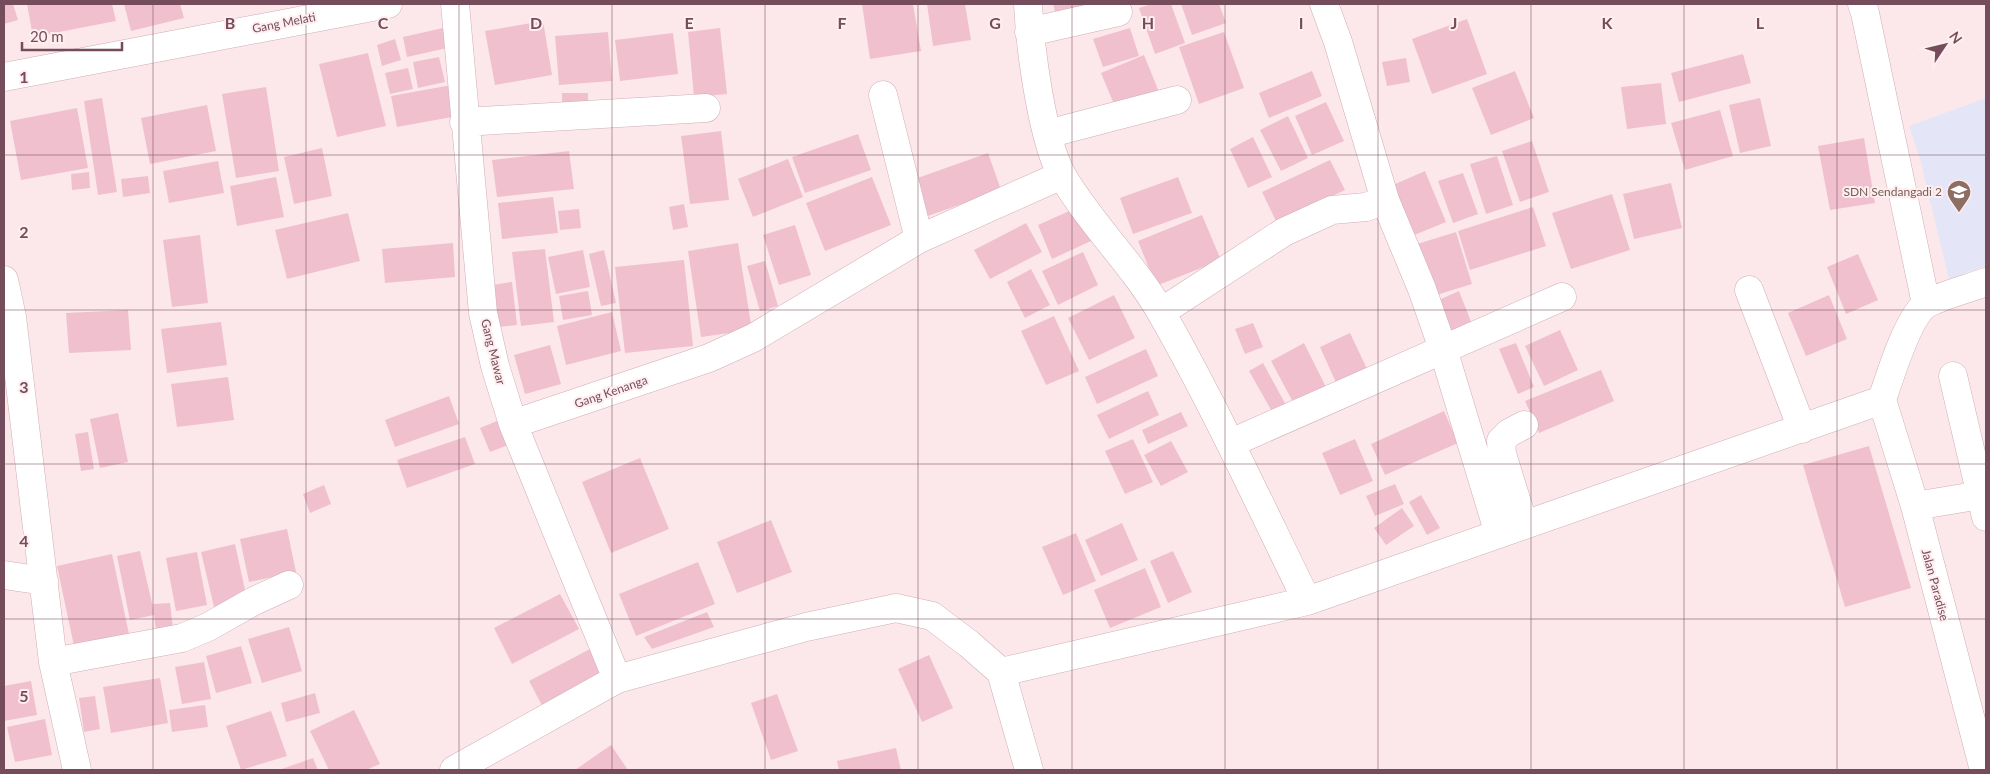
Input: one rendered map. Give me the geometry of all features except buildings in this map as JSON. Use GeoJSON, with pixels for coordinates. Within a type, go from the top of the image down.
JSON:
{"type":"FeatureCollection","features":[{"type":"Feature","properties":{"kind":"street","name":"Gang Melati"},"geometry":{"type":"LineString","coordinates":[[4,76],[388,4]]}},
{"type":"Feature","properties":{"kind":"street","name":"Gang Mawar"},"geometry":{"type":"LineString","coordinates":[[454,4],[483,313],[495,366],[513,424],[617,679]]}},
{"type":"Feature","properties":{"kind":"street"},"geometry":{"type":"LineString","coordinates":[[1028,4],[1029,32],[1047,134],[1062,175],[1092,219],[1128,263],[1161,312],[1231,443],[1307,601]]}},
{"type":"Feature","properties":{"kind":"street"},"geometry":{"type":"LineString","coordinates":[[1324,4],[1338,42],[1385,200],[1422,289],[1511,530]]}},
{"type":"Feature","properties":{"kind":"street"},"geometry":{"type":"LineString","coordinates":[[1862,4],[1866,13],[1926,304]]}},
{"type":"Feature","properties":{"kind":"street"},"geometry":{"type":"LineString","coordinates":[[1029,32],[1118,12]]}},
{"type":"Feature","properties":{"kind":"street"},"geometry":{"type":"LineString","coordinates":[[883,95],[919,239]]}},
{"type":"Feature","properties":{"kind":"street"},"geometry":{"type":"LineString","coordinates":[[1047,134],[1177,100]]}},
{"type":"Feature","properties":{"kind":"street"},"geometry":{"type":"LineString","coordinates":[[464,122],[706,108]]}},
{"type":"Feature","properties":{"kind":"street","name":"Gang Kenanga"},"geometry":{"type":"LineString","coordinates":[[513,424],[709,358],[753,338],[919,239],[1062,175]]}},
{"type":"Feature","properties":{"kind":"street"},"geometry":{"type":"LineString","coordinates":[[1161,312],[1284,232],[1332,210],[1366,206],[1385,200]]}},
{"type":"Feature","properties":{"kind":"street"},"geometry":{"type":"LineString","coordinates":[[4,280],[12,317],[53,662],[77,770]]}},
{"type":"Feature","properties":{"kind":"street"},"geometry":{"type":"LineString","coordinates":[[1002,672],[1307,601],[1882,400],[1894,361],[1912,324],[1926,304],[1986,282]]}},
{"type":"Feature","properties":{"kind":"street"},"geometry":{"type":"LineString","coordinates":[[1749,290],[1802,429]]}},
{"type":"Feature","properties":{"kind":"street"},"geometry":{"type":"LineString","coordinates":[[1231,443],[1562,297]]}},
{"type":"Feature","properties":{"kind":"street"},"geometry":{"type":"LineString","coordinates":[[1915,506],[1984,506],[1953,376]]}},
{"type":"Feature","properties":{"kind":"street","name":"Jalan Paradise"},"geometry":{"type":"LineString","coordinates":[[1882,400],[1915,506],[1984,770]]}},
{"type":"Feature","properties":{"kind":"street"},"geometry":{"type":"LineString","coordinates":[[1511,530],[1501,441],[1509,433],[1524,425]]}},
{"type":"Feature","properties":{"kind":"street"},"geometry":{"type":"LineString","coordinates":[[4,575],[44,581]]}},
{"type":"Feature","properties":{"kind":"street"},"geometry":{"type":"LineString","coordinates":[[53,662],[182,638],[208,627],[254,601],[289,585]]}},
{"type":"Feature","properties":{"kind":"street"},"geometry":{"type":"LineString","coordinates":[[454,770],[617,679],[806,627],[896,608],[932,616],[1002,672],[1029,770]]}},
{"type":"Feature","properties":{"kind":"shaded area","name":"SDN Sendangadi 2"},"geometry":{"type":"Polygon","coordinates":[[[1986,98],[1986,266],[1949,279],[1920,159],[1909,126],[1986,98]]]}},
{"type":"Feature","properties":{"kind":"place","name":"SDN Sendangadi 2"},"geometry":{"type":"Point","coordinates":[1959,213]}}]}
